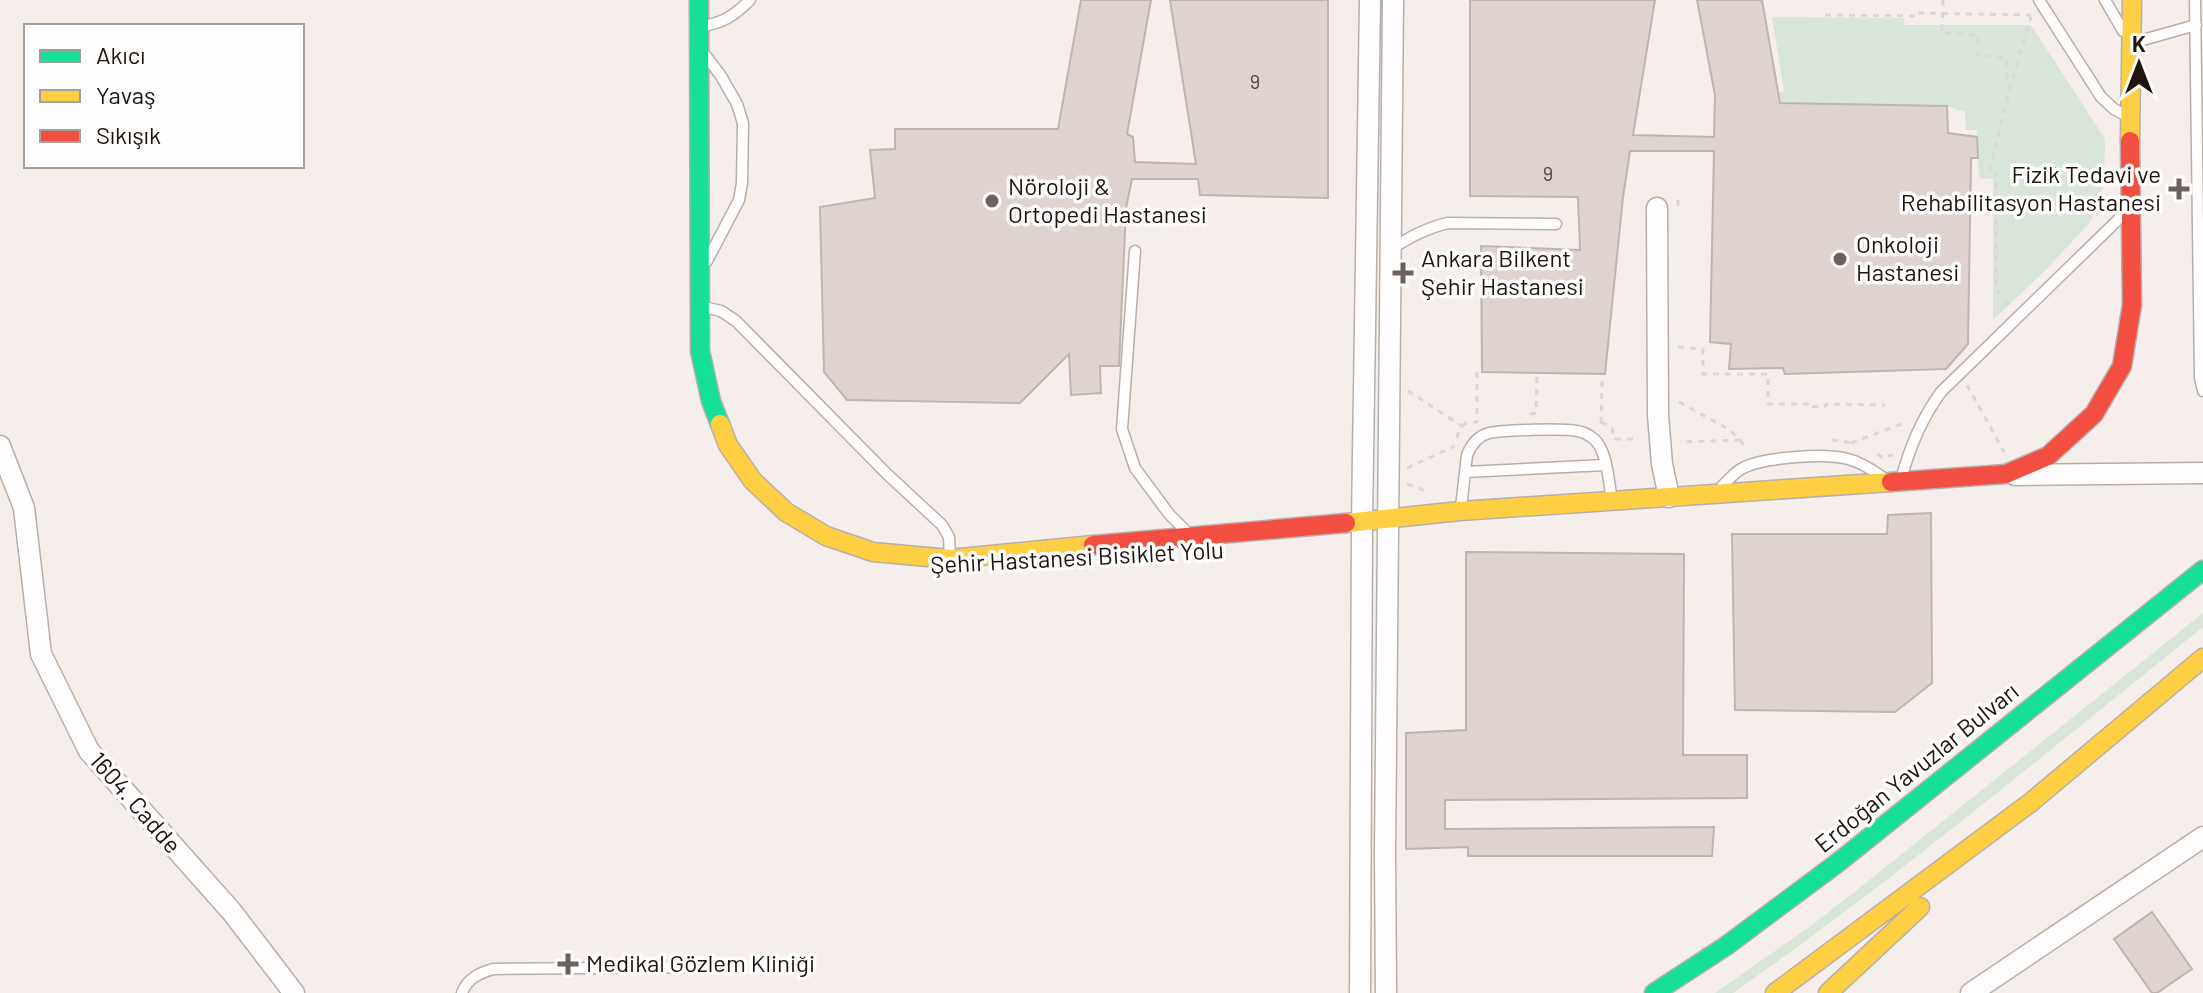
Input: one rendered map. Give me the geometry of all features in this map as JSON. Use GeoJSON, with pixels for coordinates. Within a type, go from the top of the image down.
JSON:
{"type":"FeatureCollection","features":[{"type":"Feature","properties":{"kind":"street"},"geometry":{"type":"LineString","coordinates":[[699,0],[700,351],[711,401],[728,445],[753,481],[786,512],[826,536],[873,552],[950,559],[1460,511],[1895,481],[2006,474],[2203,473]]}},
{"type":"Feature","properties":{"kind":"street"},"geometry":{"type":"LineString","coordinates":[[1360,993],[1362,521],[1370,0]]}},
{"type":"Feature","properties":{"kind":"street"},"geometry":{"type":"LineString","coordinates":[[1386,993],[1393,0]]}},
{"type":"Feature","properties":{"kind":"street"},"geometry":{"type":"LineString","coordinates":[[2006,474],[2048,456],[2094,414],[2122,366],[2132,305],[2132,0]]}},
{"type":"Feature","properties":{"kind":"street"},"geometry":{"type":"LineString","coordinates":[[1657,208],[1658,415],[1662,464],[1669,497]]}},
{"type":"Feature","properties":{"kind":"street","name":"1604. Cadde"},"geometry":{"type":"LineString","coordinates":[[0,446],[24,508],[41,654],[89,751],[232,912],[294,993]]}},
{"type":"Feature","properties":{"kind":"street","name":"Erdoğan Yavuzlar Bulvarı"},"geometry":{"type":"LineString","coordinates":[[1654,993],[1726,946],[1840,861],[2203,570]]}},
{"type":"Feature","properties":{"kind":"street"},"geometry":{"type":"LineString","coordinates":[[1775,993],[2030,803],[2203,658]]}},
{"type":"Feature","properties":{"kind":"street"},"geometry":{"type":"LineString","coordinates":[[1828,993],[2030,803]]}},
{"type":"Feature","properties":{"kind":"street"},"geometry":{"type":"LineString","coordinates":[[1971,993],[2203,837]]}},
{"type":"Feature","properties":{"kind":"lane"},"geometry":{"type":"LineString","coordinates":[[699,26],[722,22],[750,0]]}},
{"type":"Feature","properties":{"kind":"lane"},"geometry":{"type":"LineString","coordinates":[[2105,0],[2131,43],[2196,25]]}},
{"type":"Feature","properties":{"kind":"lane"},"geometry":{"type":"LineString","coordinates":[[2195,0],[2201,269],[2200,378],[2203,391]]}},
{"type":"Feature","properties":{"kind":"lane"},"geometry":{"type":"LineString","coordinates":[[2036,4],[2101,97],[2130,118]]}},
{"type":"Feature","properties":{"kind":"lane"},"geometry":{"type":"LineString","coordinates":[[700,48],[727,85],[743,123],[739,200],[700,273]]}},
{"type":"Feature","properties":{"kind":"lane"},"geometry":{"type":"LineString","coordinates":[[1713,494],[1741,470],[1763,460],[1828,456],[1848,459],[1895,481],[1923,420],[1941,392],[2120,216],[2131,209]]}},
{"type":"Feature","properties":{"kind":"lane"},"geometry":{"type":"LineString","coordinates":[[1391,249],[1417,233],[1448,223],[1556,224]]}},
{"type":"Feature","properties":{"kind":"lane"},"geometry":{"type":"LineString","coordinates":[[1135,251],[1122,429],[1135,468],[1189,535]]}},
{"type":"Feature","properties":{"kind":"lane"},"geometry":{"type":"LineString","coordinates":[[700,306],[721,311],[736,321],[887,474],[942,525],[949,537],[950,559]]}},
{"type":"Feature","properties":{"kind":"lane"},"geometry":{"type":"LineString","coordinates":[[1460,511],[1467,455],[1475,441],[1488,433],[1580,431],[1592,437],[1603,451],[1613,501]]}},
{"type":"Feature","properties":{"kind":"lane"},"geometry":{"type":"LineString","coordinates":[[1466,472],[1605,465]]}},
{"type":"Feature","properties":{"kind":"lane"},"geometry":{"type":"LineString","coordinates":[[462,993],[465,984],[480,972],[493,969],[707,967]]}},
{"type":"Feature","properties":{"kind":"path"},"geometry":{"type":"LineString","coordinates":[[1943,0],[1942,33],[1978,35],[1978,55],[2006,58],[2009,91]]}},
{"type":"Feature","properties":{"kind":"path"},"geometry":{"type":"LineString","coordinates":[[2011,307],[1996,290],[1996,173],[1989,173],[2009,91],[2036,4]]}},
{"type":"Feature","properties":{"kind":"path"},"geometry":{"type":"LineString","coordinates":[[1825,15],[1917,16],[1917,13],[1943,12],[2031,15]]}},
{"type":"Feature","properties":{"kind":"path"},"geometry":{"type":"LineString","coordinates":[[1674,347],[1703,349],[1703,374],[1768,374],[1768,404],[1809,404],[1809,407],[1826,404],[1885,405]]}},
{"type":"Feature","properties":{"kind":"path"},"geometry":{"type":"LineString","coordinates":[[1455,455],[1462,426],[1477,422],[1477,367]]}},
{"type":"Feature","properties":{"kind":"path"},"geometry":{"type":"LineString","coordinates":[[1522,414],[1536,413],[1537,373]]}},
{"type":"Feature","properties":{"kind":"path"},"geometry":{"type":"LineString","coordinates":[[1601,422],[1602,380]]}},
{"type":"Feature","properties":{"kind":"path"},"geometry":{"type":"LineString","coordinates":[[1965,382],[2006,452],[1992,455]]}},
{"type":"Feature","properties":{"kind":"path"},"geometry":{"type":"LineString","coordinates":[[1410,391],[1462,426]]}},
{"type":"Feature","properties":{"kind":"path"},"geometry":{"type":"LineString","coordinates":[[1674,402],[1730,430],[1750,452],[1741,456]]}},
{"type":"Feature","properties":{"kind":"path"},"geometry":{"type":"LineString","coordinates":[[1851,443],[1916,419]]}},
{"type":"Feature","properties":{"kind":"path"},"geometry":{"type":"LineString","coordinates":[[1614,439],[1647,439]]}},
{"type":"Feature","properties":{"kind":"path"},"geometry":{"type":"LineString","coordinates":[[1671,442],[1740,440]]}},
{"type":"Feature","properties":{"kind":"path"},"geometry":{"type":"LineString","coordinates":[[1822,441],[1837,440],[1865,448]]}},
{"type":"Feature","properties":{"kind":"path"},"geometry":{"type":"LineString","coordinates":[[1434,493],[1407,484],[1400,477],[1409,466],[1456,446]]}},
{"type":"Feature","properties":{"kind":"path"},"geometry":{"type":"LineString","coordinates":[[1874,452],[1882,457],[1898,453]]}},
{"type":"Feature","properties":{"kind":"green space"},"geometry":{"type":"Polygon","coordinates":[[[1772,17],[1904,18],[1904,25],[2031,25],[2105,139],[2104,179],[2090,222],[2046,270],[1993,320],[1993,179],[1979,178],[1977,130],[1966,130],[1965,112],[1947,106],[1778,103],[1776,94],[1784,91],[1772,17]]]}},
{"type":"Feature","properties":{"kind":"green space"},"geometry":{"type":"Polygon","coordinates":[[[2203,613],[2203,627],[1912,860],[1733,993],[1715,993],[1812,925],[2203,613]]]}},
{"type":"Feature","properties":{"kind":"building","name":"Nöroloji & Ortopedi Hastanesi"},"geometry":{"type":"Polygon","coordinates":[[[1081,0],[1151,0],[1127,134],[1133,137],[1135,162],[1196,164],[1170,0],[1328,0],[1328,198],[1200,195],[1198,179],[1132,179],[1126,208],[1119,366],[1100,366],[1101,393],[1071,395],[1069,354],[1020,403],[847,400],[824,372],[820,207],[875,198],[870,150],[895,149],[895,129],[1058,129],[1081,0]]]}},
{"type":"Feature","properties":{"kind":"building"},"geometry":{"type":"Polygon","coordinates":[[[1470,0],[1655,0],[1633,135],[1714,137],[1715,95],[1697,0],[1762,0],[1780,103],[1947,106],[1948,133],[1977,137],[1978,158],[1971,158],[1968,344],[1946,369],[1785,374],[1783,368],[1729,369],[1731,344],[1710,342],[1714,151],[1630,151],[1605,374],[1482,372],[1481,246],[1580,250],[1578,197],[1470,196],[1470,0]]]}},
{"type":"Feature","properties":{"kind":"building"},"geometry":{"type":"Polygon","coordinates":[[[1931,513],[1932,683],[1895,712],[1735,710],[1732,534],[1887,534],[1888,515],[1931,513]]]}},
{"type":"Feature","properties":{"kind":"building"},"geometry":{"type":"Polygon","coordinates":[[[1466,552],[1684,554],[1683,755],[1747,755],[1747,798],[1445,800],[1445,829],[1714,827],[1712,856],[1468,856],[1468,847],[1406,849],[1406,733],[1466,730],[1466,552]]]}},
{"type":"Feature","properties":{"kind":"building"},"geometry":{"type":"Polygon","coordinates":[[[2152,912],[2192,969],[2157,993],[2152,993],[2114,939],[2152,912]]]}},
{"type":"Feature","properties":{"kind":"traffic: fast"},"geometry":{"type":"LineString","coordinates":[[699,0],[700,351],[711,401],[720,424]]}},
{"type":"Feature","properties":{"kind":"traffic: fast"},"geometry":{"type":"LineString","coordinates":[[1654,993],[1726,946],[1840,861],[2203,570]]}},
{"type":"Feature","properties":{"kind":"traffic: slow"},"geometry":{"type":"LineString","coordinates":[[2130,141],[2132,0]]}},
{"type":"Feature","properties":{"kind":"traffic: slow"},"geometry":{"type":"LineString","coordinates":[[720,424],[728,445],[753,481],[786,512],[826,536],[873,552],[950,559],[1093,545]]}},
{"type":"Feature","properties":{"kind":"traffic: slow"},"geometry":{"type":"LineString","coordinates":[[1346,523],[1460,511],[1891,482]]}},
{"type":"Feature","properties":{"kind":"traffic: slow"},"geometry":{"type":"LineString","coordinates":[[1775,993],[2030,803],[2203,658]]}},
{"type":"Feature","properties":{"kind":"traffic: slow"},"geometry":{"type":"LineString","coordinates":[[1828,993],[1920,907]]}},
{"type":"Feature","properties":{"kind":"traffic: jam"},"geometry":{"type":"LineString","coordinates":[[1891,482],[2006,474],[2048,456],[2094,414],[2122,366],[2132,305],[2130,141]]}},
{"type":"Feature","properties":{"kind":"traffic: jam"},"geometry":{"type":"LineString","coordinates":[[1093,545],[1346,523]]}},
{"type":"Feature","properties":{"kind":"place","name":"Fizik Tedavi ve Rehabilitasyon Hastanesi"},"geometry":{"type":"Point","coordinates":[2179,189]}},
{"type":"Feature","properties":{"kind":"place","name":"Nöroloji & Ortopedi Hastanesi"},"geometry":{"type":"Point","coordinates":[992,201]}},
{"type":"Feature","properties":{"kind":"place","name":"Onkoloji Hastanesi"},"geometry":{"type":"Point","coordinates":[1840,259]}},
{"type":"Feature","properties":{"kind":"place","name":"Ankara Bilkent Şehir Hastanesi"},"geometry":{"type":"Point","coordinates":[1403,273]}},
{"type":"Feature","properties":{"kind":"place","name":"Medikal Gözlem Kliniği"},"geometry":{"type":"Point","coordinates":[568,964]}}]}
